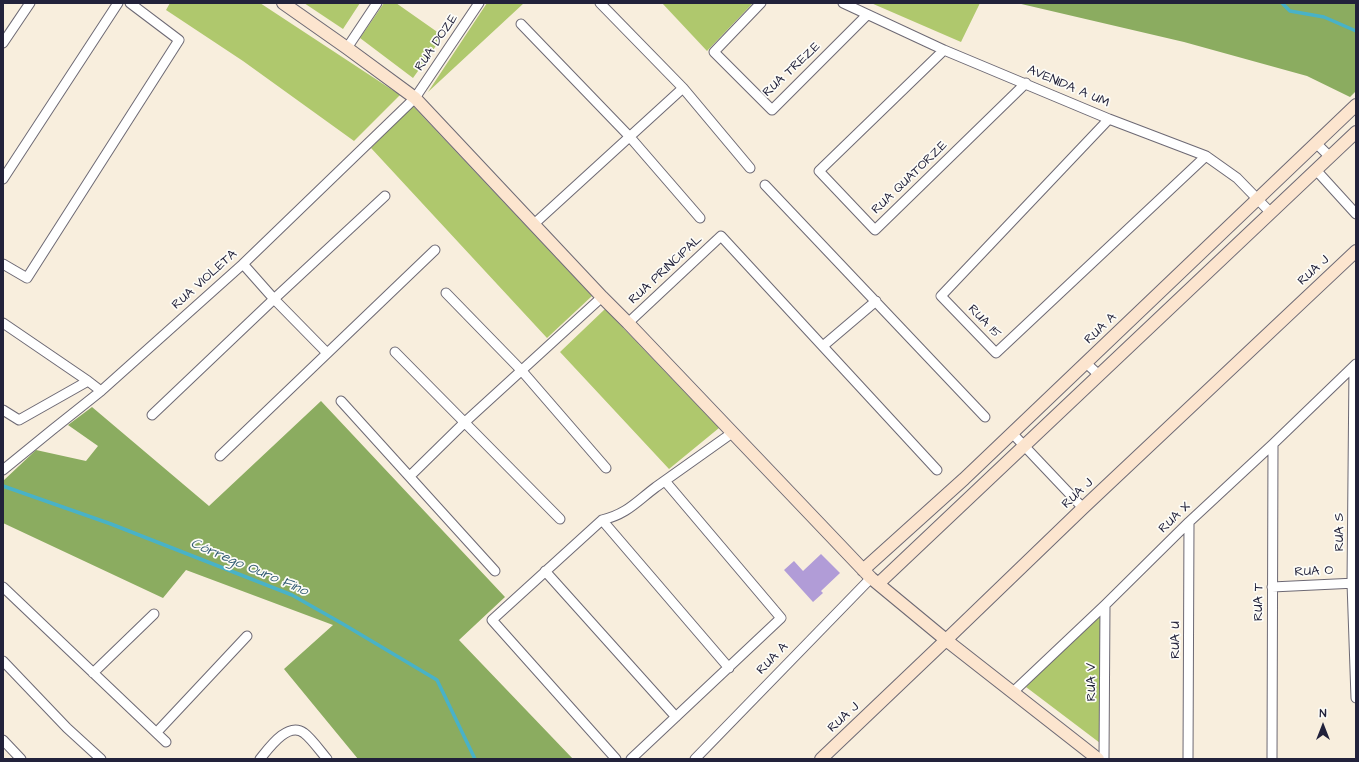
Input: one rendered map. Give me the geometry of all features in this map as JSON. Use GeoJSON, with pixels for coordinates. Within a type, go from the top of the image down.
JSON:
{"type":"FeatureCollection","features":[{"type":"Feature","properties":{"kind":"street"},"geometry":{"type":"LineString","coordinates":[[3,43],[30,3]]}},
{"type":"Feature","properties":{"kind":"street"},"geometry":{"type":"LineString","coordinates":[[3,179],[118,3]]}},
{"type":"Feature","properties":{"kind":"street"},"geometry":{"type":"LineString","coordinates":[[3,264],[27,278],[179,40],[130,3]]}},
{"type":"Feature","properties":{"kind":"street"},"geometry":{"type":"LineString","coordinates":[[283,3],[415,98],[602,298],[628,323],[871,577],[946,640],[1098,759]]}},
{"type":"Feature","properties":{"kind":"street"},"geometry":{"type":"LineString","coordinates":[[347,48],[377,3]]}},
{"type":"Feature","properties":{"kind":"street","name":"RUA DOZE"},"geometry":{"type":"LineString","coordinates":[[415,98],[479,3]]}},
{"type":"Feature","properties":{"kind":"street"},"geometry":{"type":"LineString","coordinates":[[600,3],[683,88],[750,168]]}},
{"type":"Feature","properties":{"kind":"street","name":"RUA TREZE"},"geometry":{"type":"LineString","coordinates":[[761,3],[714,52],[772,110],[867,15]]}},
{"type":"Feature","properties":{"kind":"street","name":"AVENIDA A UM"},"geometry":{"type":"LineString","coordinates":[[843,3],[944,50],[1109,119],[1206,156],[1237,178],[1271,213]]}},
{"type":"Feature","properties":{"kind":"street"},"geometry":{"type":"LineString","coordinates":[[521,24],[629,136],[700,218]]}},
{"type":"Feature","properties":{"kind":"street","name":"RUA QUATORZE"},"geometry":{"type":"LineString","coordinates":[[944,50],[819,171],[875,230],[1026,83]]}},
{"type":"Feature","properties":{"kind":"street"},"geometry":{"type":"LineString","coordinates":[[534,224],[683,88]]}},
{"type":"Feature","properties":{"kind":"street","name":"RUA VIOLETA"},"geometry":{"type":"LineString","coordinates":[[3,470],[101,391],[243,264],[415,98]]}},
{"type":"Feature","properties":{"kind":"street","name":"RUA A"},"geometry":{"type":"LineString","coordinates":[[697,758],[964,479],[1356,105]]}},
{"type":"Feature","properties":{"kind":"street","name":"RUA 15"},"geometry":{"type":"LineString","coordinates":[[1109,119],[941,296],[996,353],[1206,156]]}},
{"type":"Feature","properties":{"kind":"street","name":"RUA A"},"geometry":{"type":"LineString","coordinates":[[871,577],[1024,446],[1356,132]]}},
{"type":"Feature","properties":{"kind":"street"},"geometry":{"type":"LineString","coordinates":[[1316,143],[1330,156]]}},
{"type":"Feature","properties":{"kind":"street"},"geometry":{"type":"LineString","coordinates":[[1316,170],[1356,214]]}},
{"type":"Feature","properties":{"kind":"street"},"geometry":{"type":"LineString","coordinates":[[765,185],[985,417]]}},
{"type":"Feature","properties":{"kind":"street"},"geometry":{"type":"LineString","coordinates":[[152,415],[385,196]]}},
{"type":"Feature","properties":{"kind":"street","name":"RUA PRINCIPAL"},"geometry":{"type":"LineString","coordinates":[[628,323],[721,236],[823,346]]}},
{"type":"Feature","properties":{"kind":"street"},"geometry":{"type":"LineString","coordinates":[[220,456],[435,250]]}},
{"type":"Feature","properties":{"kind":"street","name":"RUA J"},"geometry":{"type":"LineString","coordinates":[[821,759],[1083,508],[1356,251]]}},
{"type":"Feature","properties":{"kind":"street"},"geometry":{"type":"LineString","coordinates":[[243,264],[274,299],[327,353]]}},
{"type":"Feature","properties":{"kind":"street"},"geometry":{"type":"LineString","coordinates":[[446,293],[522,371],[606,468]]}},
{"type":"Feature","properties":{"kind":"street"},"geometry":{"type":"LineString","coordinates":[[410,476],[465,422],[602,298]]}},
{"type":"Feature","properties":{"kind":"street"},"geometry":{"type":"LineString","coordinates":[[876,301],[823,346],[937,470]]}},
{"type":"Feature","properties":{"kind":"street"},"geometry":{"type":"LineString","coordinates":[[3,323],[101,391]]}},
{"type":"Feature","properties":{"kind":"street"},"geometry":{"type":"LineString","coordinates":[[395,352],[560,519]]}},
{"type":"Feature","properties":{"kind":"street"},"geometry":{"type":"LineString","coordinates":[[1086,363],[1099,375]]}},
{"type":"Feature","properties":{"kind":"street","name":"RUA X"},"geometry":{"type":"LineString","coordinates":[[1013,692],[1105,605],[1189,522],[1355,365]]}},
{"type":"Feature","properties":{"kind":"street","name":"RUA S"},"geometry":{"type":"LineString","coordinates":[[1355,365],[1354,583],[1356,698]]}},
{"type":"Feature","properties":{"kind":"street"},"geometry":{"type":"LineString","coordinates":[[3,410],[19,420],[88,381]]}},
{"type":"Feature","properties":{"kind":"street"},"geometry":{"type":"LineString","coordinates":[[341,401],[496,571]]}},
{"type":"Feature","properties":{"kind":"street"},"geometry":{"type":"LineString","coordinates":[[616,759],[492,620],[544,571],[602,520],[615,517],[629,509],[732,433]]}},
{"type":"Feature","properties":{"kind":"street"},"geometry":{"type":"LineString","coordinates":[[1012,433],[1083,508]]}},
{"type":"Feature","properties":{"kind":"street","name":"RUA T"},"geometry":{"type":"LineString","coordinates":[[1272,759],[1273,444]]}},
{"type":"Feature","properties":{"kind":"street"},"geometry":{"type":"LineString","coordinates":[[632,759],[781,618],[665,481]]}},
{"type":"Feature","properties":{"kind":"street"},"geometry":{"type":"LineString","coordinates":[[602,520],[729,668]]}},
{"type":"Feature","properties":{"kind":"street","name":"RUA U"},"geometry":{"type":"LineString","coordinates":[[1188,759],[1189,522]]}},
{"type":"Feature","properties":{"kind":"street"},"geometry":{"type":"LineString","coordinates":[[544,571],[676,717]]}},
{"type":"Feature","properties":{"kind":"street","name":"RUA O"},"geometry":{"type":"LineString","coordinates":[[1272,587],[1354,583]]}},
{"type":"Feature","properties":{"kind":"street"},"geometry":{"type":"LineString","coordinates":[[3,587],[166,742]]}},
{"type":"Feature","properties":{"kind":"street","name":"RUA V"},"geometry":{"type":"LineString","coordinates":[[1104,759],[1105,605]]}},
{"type":"Feature","properties":{"kind":"street"},"geometry":{"type":"LineString","coordinates":[[93,673],[154,614]]}},
{"type":"Feature","properties":{"kind":"street"},"geometry":{"type":"LineString","coordinates":[[157,732],[247,636]]}},
{"type":"Feature","properties":{"kind":"street"},"geometry":{"type":"LineString","coordinates":[[3,661],[67,728],[102,759]]}},
{"type":"Feature","properties":{"kind":"street"},"geometry":{"type":"LineString","coordinates":[[260,759],[280,736],[292,730],[304,732],[327,759]]}},
{"type":"Feature","properties":{"kind":"street"},"geometry":{"type":"LineString","coordinates":[[3,740],[21,759]]}},
{"type":"Feature","properties":{"kind":"green space"},"geometry":{"type":"Polygon","coordinates":[[[170,3],[260,3],[400,95],[354,141],[243,61],[166,10],[170,3]]]}},
{"type":"Feature","properties":{"kind":"green space"},"geometry":{"type":"Polygon","coordinates":[[[304,3],[360,3],[343,29],[304,3]]]}},
{"type":"Feature","properties":{"kind":"green space"},"geometry":{"type":"Polygon","coordinates":[[[384,3],[396,3],[443,36],[413,78],[360,38],[384,3]]]}},
{"type":"Feature","properties":{"kind":"green space"},"geometry":{"type":"Polygon","coordinates":[[[487,3],[524,3],[428,92],[487,3]]]}},
{"type":"Feature","properties":{"kind":"green space"},"geometry":{"type":"Polygon","coordinates":[[[662,3],[753,3],[707,51],[662,3]]]}},
{"type":"Feature","properties":{"kind":"green space"},"geometry":{"type":"Polygon","coordinates":[[[871,3],[980,3],[961,42],[871,3]]]}},
{"type":"Feature","properties":{"kind":"green space"},"geometry":{"type":"Polygon","coordinates":[[[1017,3],[1356,3],[1356,91],[1350,97],[1307,76],[1184,42],[1017,3]]]}},
{"type":"Feature","properties":{"kind":"green space"},"geometry":{"type":"Polygon","coordinates":[[[413,106],[592,296],[547,338],[371,148],[413,106]]]}},
{"type":"Feature","properties":{"kind":"green space"},"geometry":{"type":"Polygon","coordinates":[[[605,309],[719,428],[669,469],[560,352],[605,309]]]}},
{"type":"Feature","properties":{"kind":"green space"},"geometry":{"type":"Polygon","coordinates":[[[321,401],[505,597],[459,640],[573,759],[358,759],[284,669],[333,625],[186,570],[163,598],[3,523],[3,481],[36,450],[86,461],[98,446],[68,425],[92,407],[209,506],[321,401]]]}},
{"type":"Feature","properties":{"kind":"green space"},"geometry":{"type":"Polygon","coordinates":[[[1101,613],[1100,743],[1026,687],[1101,613]]]}},
{"type":"Feature","properties":{"kind":"building"},"geometry":{"type":"Polygon","coordinates":[[[821,554],[840,573],[821,591],[823,593],[813,602],[784,570],[794,561],[803,571],[821,554]]]}},
{"type":"Feature","properties":{"kind":"waterway"},"geometry":{"type":"LineString","coordinates":[[1282,3],[1290,11],[1324,17],[1356,31]]}},
{"type":"Feature","properties":{"kind":"waterway","name":"Córrego Ouro Fino"},"geometry":{"type":"LineString","coordinates":[[3,486],[111,524],[292,595],[343,624],[437,680],[475,759]]}}]}
